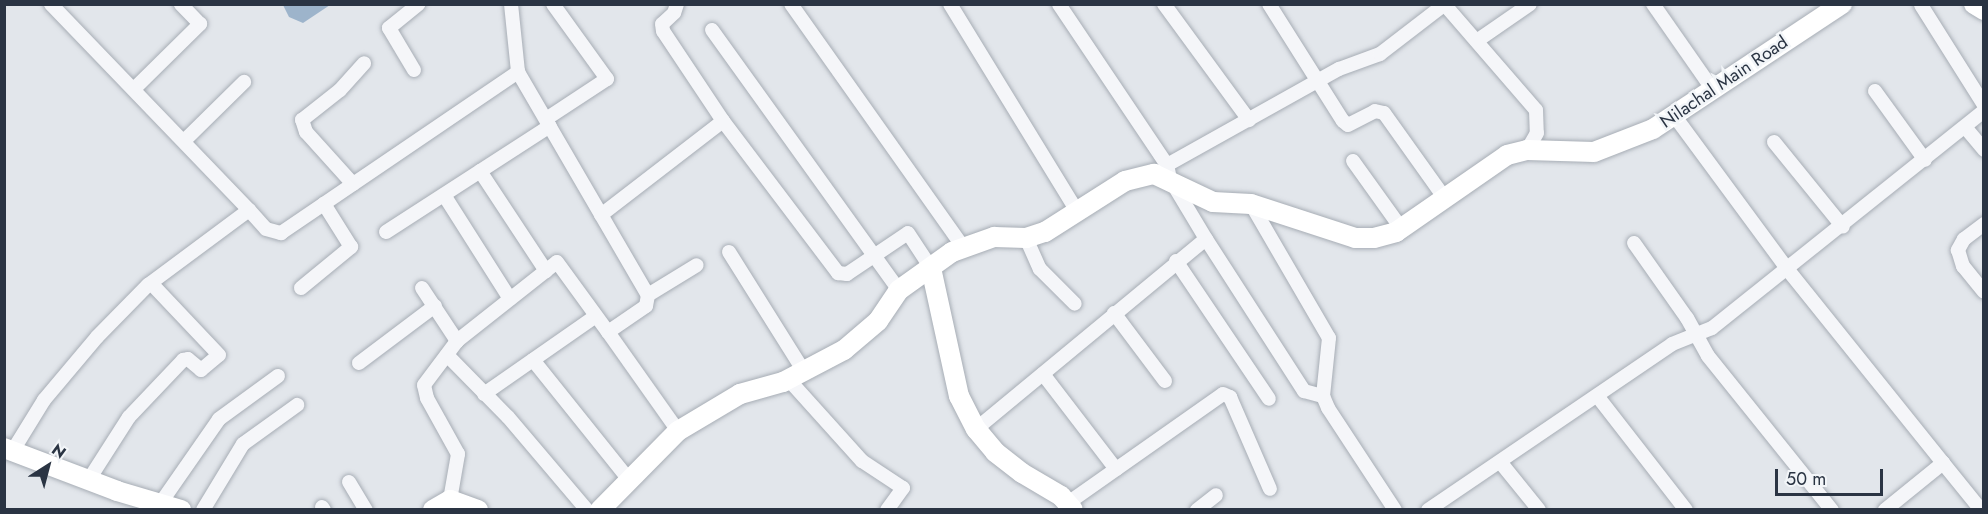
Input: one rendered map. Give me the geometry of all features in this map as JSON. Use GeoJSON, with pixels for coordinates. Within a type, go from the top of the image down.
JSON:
{"type":"FeatureCollection","features":[{"type":"Feature","properties":{"kind":"street"},"geometry":{"type":"LineString","coordinates":[[51,4],[185,140],[266,229],[281,233],[518,72]]}},
{"type":"Feature","properties":{"kind":"street"},"geometry":{"type":"LineString","coordinates":[[134,89],[200,24],[181,4]]}},
{"type":"Feature","properties":{"kind":"street"},"geometry":{"type":"LineString","coordinates":[[511,4],[518,72],[648,295],[646,306],[608,332]]}},
{"type":"Feature","properties":{"kind":"street"},"geometry":{"type":"LineString","coordinates":[[386,232],[480,171],[607,79],[553,4]]}},
{"type":"Feature","properties":{"kind":"street"},"geometry":{"type":"LineString","coordinates":[[677,4],[674,13],[662,24],[663,31],[723,121],[838,273],[847,274],[908,233],[931,268],[958,396],[976,429],[995,452],[1070,506],[1116,468],[1219,396],[1227,394],[1270,489]]}},
{"type":"Feature","properties":{"kind":"street"},"geometry":{"type":"LineString","coordinates":[[791,4],[964,248]]}},
{"type":"Feature","properties":{"kind":"street"},"geometry":{"type":"LineString","coordinates":[[950,4],[1078,213]]}},
{"type":"Feature","properties":{"kind":"street"},"geometry":{"type":"LineString","coordinates":[[1059,4],[1168,172],[1206,239],[1304,391],[1323,396]]}},
{"type":"Feature","properties":{"kind":"street"},"geometry":{"type":"LineString","coordinates":[[1164,4],[1249,120]]}},
{"type":"Feature","properties":{"kind":"street"},"geometry":{"type":"LineString","coordinates":[[1269,4],[1346,124],[1375,111],[1384,113],[1444,197]]}},
{"type":"Feature","properties":{"kind":"street"},"geometry":{"type":"LineString","coordinates":[[1478,40],[1530,4]]}},
{"type":"Feature","properties":{"kind":"street"},"geometry":{"type":"LineString","coordinates":[[1653,4],[1713,90]]}},
{"type":"Feature","properties":{"kind":"street","name":"Nilachal Main Road"},"geometry":{"type":"LineString","coordinates":[[600,509],[678,431],[740,394],[797,376],[863,336],[900,290],[931,268],[964,248],[994,237],[1026,238],[1045,232],[1125,181],[1168,172],[1213,202],[1251,204],[1355,238],[1374,238],[1401,228],[1507,155],[1527,150],[1594,152],[1631,140],[1676,118],[1713,90],[1842,4]]}},
{"type":"Feature","properties":{"kind":"street"},"geometry":{"type":"LineString","coordinates":[[1974,4],[1983,10]]}},
{"type":"Feature","properties":{"kind":"street"},"geometry":{"type":"LineString","coordinates":[[1168,172],[1249,120],[1318,80],[1380,54],[1445,5],[1478,40],[1536,110],[1537,133],[1527,150]]}},
{"type":"Feature","properties":{"kind":"street"},"geometry":{"type":"LineString","coordinates":[[1921,5],[1983,105]]}},
{"type":"Feature","properties":{"kind":"street"},"geometry":{"type":"LineString","coordinates":[[409,7],[389,30],[414,70]]}},
{"type":"Feature","properties":{"kind":"street"},"geometry":{"type":"LineString","coordinates":[[712,30],[900,290]]}},
{"type":"Feature","properties":{"kind":"street"},"geometry":{"type":"LineString","coordinates":[[353,184],[306,132],[302,120],[340,90],[364,63]]}},
{"type":"Feature","properties":{"kind":"street"},"geometry":{"type":"LineString","coordinates":[[185,140],[244,82]]}},
{"type":"Feature","properties":{"kind":"street"},"geometry":{"type":"LineString","coordinates":[[1875,91],[1925,159]]}},
{"type":"Feature","properties":{"kind":"street"},"geometry":{"type":"LineString","coordinates":[[1428,510],[1502,463],[1672,344],[1712,328],[1843,227],[1983,111]]}},
{"type":"Feature","properties":{"kind":"street"},"geometry":{"type":"LineString","coordinates":[[1676,118],[1788,270],[1981,510]]}},
{"type":"Feature","properties":{"kind":"street"},"geometry":{"type":"LineString","coordinates":[[601,215],[723,121]]}},
{"type":"Feature","properties":{"kind":"street"},"geometry":{"type":"LineString","coordinates":[[1965,127],[1983,150]]}},
{"type":"Feature","properties":{"kind":"street"},"geometry":{"type":"LineString","coordinates":[[1774,142],[1843,227]]}},
{"type":"Feature","properties":{"kind":"street"},"geometry":{"type":"LineString","coordinates":[[1353,161],[1401,228]]}},
{"type":"Feature","properties":{"kind":"street"},"geometry":{"type":"LineString","coordinates":[[480,171],[546,271]]}},
{"type":"Feature","properties":{"kind":"street"},"geometry":{"type":"LineString","coordinates":[[444,195],[510,299]]}},
{"type":"Feature","properties":{"kind":"street"},"geometry":{"type":"LineString","coordinates":[[301,288],[351,247],[324,204]]}},
{"type":"Feature","properties":{"kind":"street"},"geometry":{"type":"LineString","coordinates":[[1251,204],[1329,338],[1323,396],[1395,510]]}},
{"type":"Feature","properties":{"kind":"street"},"geometry":{"type":"LineString","coordinates":[[181,510],[88,481],[8,450],[44,400],[97,336],[151,283],[249,210]]}},
{"type":"Feature","properties":{"kind":"street"},"geometry":{"type":"LineString","coordinates":[[1983,224],[1964,239],[1958,250],[1963,267],[1983,292]]}},
{"type":"Feature","properties":{"kind":"street"},"geometry":{"type":"LineString","coordinates":[[1026,238],[1040,269],[1075,304]]}},
{"type":"Feature","properties":{"kind":"street"},"geometry":{"type":"LineString","coordinates":[[976,429],[1176,261],[1206,239]]}},
{"type":"Feature","properties":{"kind":"street"},"geometry":{"type":"LineString","coordinates":[[1634,243],[1696,334],[1708,356],[1832,510]]}},
{"type":"Feature","properties":{"kind":"street"},"geometry":{"type":"LineString","coordinates":[[729,252],[797,376],[862,461],[903,488],[886,510]]}},
{"type":"Feature","properties":{"kind":"street"},"geometry":{"type":"LineString","coordinates":[[1176,261],[1269,399]]}},
{"type":"Feature","properties":{"kind":"street"},"geometry":{"type":"LineString","coordinates":[[477,510],[441,505],[458,454],[427,398],[424,385],[457,341],[557,262],[678,431]]}},
{"type":"Feature","properties":{"kind":"street"},"geometry":{"type":"LineString","coordinates":[[648,295],[697,265]]}},
{"type":"Feature","properties":{"kind":"street"},"geometry":{"type":"LineString","coordinates":[[88,481],[123,424],[183,360],[188,359],[201,370],[219,355],[151,283]]}},
{"type":"Feature","properties":{"kind":"street"},"geometry":{"type":"LineString","coordinates":[[422,288],[457,341]]}},
{"type":"Feature","properties":{"kind":"street"},"geometry":{"type":"LineString","coordinates":[[359,363],[435,306]]}},
{"type":"Feature","properties":{"kind":"street"},"geometry":{"type":"LineString","coordinates":[[1114,313],[1166,381]]}},
{"type":"Feature","properties":{"kind":"street"},"geometry":{"type":"LineString","coordinates":[[484,394],[596,316]]}},
{"type":"Feature","properties":{"kind":"street"},"geometry":{"type":"LineString","coordinates":[[447,355],[600,509]]}},
{"type":"Feature","properties":{"kind":"street"},"geometry":{"type":"LineString","coordinates":[[533,360],[630,481]]}},
{"type":"Feature","properties":{"kind":"street"},"geometry":{"type":"LineString","coordinates":[[1042,374],[1116,468]]}},
{"type":"Feature","properties":{"kind":"street"},"geometry":{"type":"LineString","coordinates":[[160,504],[219,419],[278,376]]}},
{"type":"Feature","properties":{"kind":"street"},"geometry":{"type":"LineString","coordinates":[[1598,397],[1686,510]]}},
{"type":"Feature","properties":{"kind":"street"},"geometry":{"type":"LineString","coordinates":[[203,510],[243,444],[297,405]]}},
{"type":"Feature","properties":{"kind":"street"},"geometry":{"type":"LineString","coordinates":[[1885,510],[1943,462]]}},
{"type":"Feature","properties":{"kind":"street"},"geometry":{"type":"LineString","coordinates":[[1502,463],[1539,510]]}},
{"type":"Feature","properties":{"kind":"street"},"geometry":{"type":"LineString","coordinates":[[349,482],[366,510]]}},
{"type":"Feature","properties":{"kind":"street"},"geometry":{"type":"LineString","coordinates":[[1197,510],[1216,495]]}},
{"type":"Feature","properties":{"kind":"water"},"geometry":{"type":"Polygon","coordinates":[[[283,5],[330,5],[303,23],[289,17],[283,5]]]}}]}
